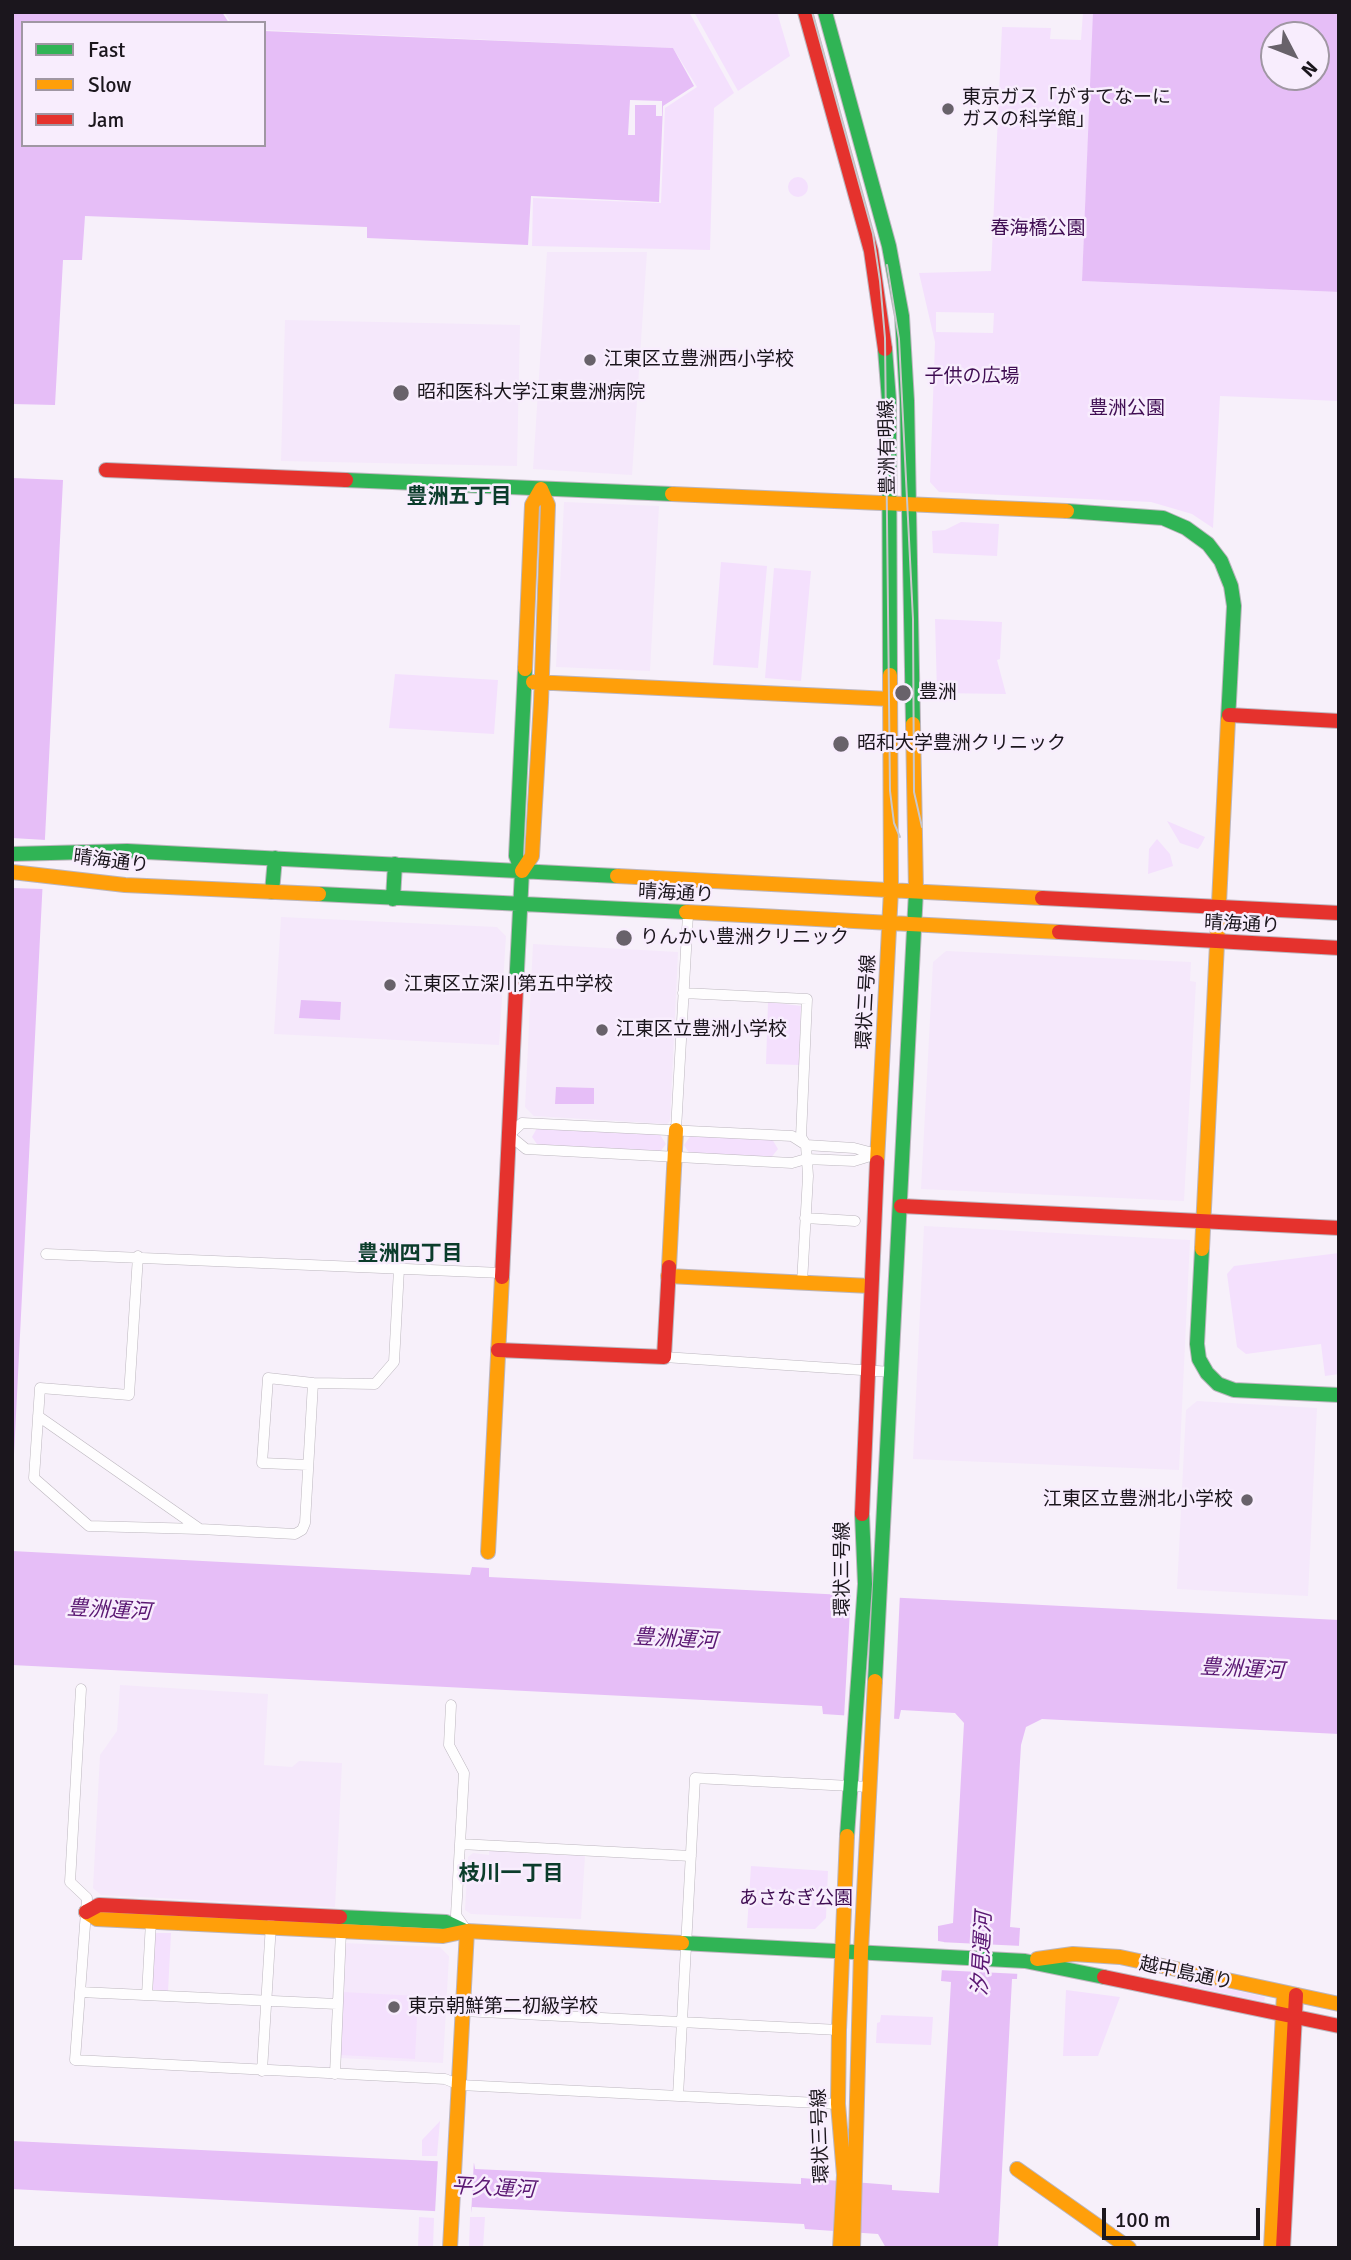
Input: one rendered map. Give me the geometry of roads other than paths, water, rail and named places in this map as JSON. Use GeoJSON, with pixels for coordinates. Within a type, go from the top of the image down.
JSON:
{"type":"FeatureCollection","features":[{"type":"Feature","properties":{"kind":"street","name":"豊洲有明線"},"geometry":{"type":"LineString","coordinates":[[805,12],[877,284],[889,400],[891,890]]}},
{"type":"Feature","properties":{"kind":"street","name":"豊洲有明線"},"geometry":{"type":"LineString","coordinates":[[825,12],[896,279],[906,360],[916,891]]}},
{"type":"Feature","properties":{"kind":"street"},"geometry":{"type":"LineString","coordinates":[[106,470],[1145,516],[1163,518],[1186,528],[1208,544],[1221,561],[1231,586],[1234,606],[1197,1344],[1199,1359],[1207,1373],[1218,1384],[1234,1390],[1339,1395]]}},
{"type":"Feature","properties":{"kind":"street"},"geometry":{"type":"LineString","coordinates":[[488,1552],[522,871],[516,856],[531,505],[541,489]]}},
{"type":"Feature","properties":{"kind":"street"},"geometry":{"type":"LineString","coordinates":[[522,871],[532,856],[541,682],[548,505],[541,489]]}},
{"type":"Feature","properties":{"kind":"street"},"geometry":{"type":"LineString","coordinates":[[524,682],[890,699]]}},
{"type":"Feature","properties":{"kind":"street"},"geometry":{"type":"LineString","coordinates":[[1229,715],[1339,721]]}},
{"type":"Feature","properties":{"kind":"street","name":"晴海通り"},"geometry":{"type":"LineString","coordinates":[[12,854],[127,851],[1339,913]]}},
{"type":"Feature","properties":{"kind":"street"},"geometry":{"type":"LineString","coordinates":[[272,892],[275,858]]}},
{"type":"Feature","properties":{"kind":"street"},"geometry":{"type":"LineString","coordinates":[[393,899],[395,864]]}},
{"type":"Feature","properties":{"kind":"street","name":"晴海通り"},"geometry":{"type":"LineString","coordinates":[[12,872],[45,873],[125,885],[890,922],[1217,944],[1339,948]]}},
{"type":"Feature","properties":{"kind":"street","name":"環状三号線"},"geometry":{"type":"LineString","coordinates":[[850,2176],[838,2104],[839,2030],[849,1786],[864,1584],[861,1502],[866,1370],[891,890]]}},
{"type":"Feature","properties":{"kind":"street","name":"環状三号線"},"geometry":{"type":"LineString","coordinates":[[847,2241],[916,891]]}},
{"type":"Feature","properties":{"kind":"street"},"geometry":{"type":"LineString","coordinates":[[664,1357],[688,914]]}},
{"type":"Feature","properties":{"kind":"street"},"geometry":{"type":"LineString","coordinates":[[683,993],[807,999],[801,1137],[806,1145],[802,1283]]}},
{"type":"Feature","properties":{"kind":"street"},"geometry":{"type":"LineString","coordinates":[[509,1135],[522,1122],[792,1136],[806,1145],[904,1155]]}},
{"type":"Feature","properties":{"kind":"street"},"geometry":{"type":"LineString","coordinates":[[509,1135],[526,1149],[674,1157],[792,1163],[806,1159],[853,1161],[877,1154]]}},
{"type":"Feature","properties":{"kind":"street"},"geometry":{"type":"LineString","coordinates":[[901,1206],[1339,1228]]}},
{"type":"Feature","properties":{"kind":"street"},"geometry":{"type":"LineString","coordinates":[[805,1218],[855,1221]]}},
{"type":"Feature","properties":{"kind":"street"},"geometry":{"type":"LineString","coordinates":[[46,1254],[502,1273]]}},
{"type":"Feature","properties":{"kind":"street"},"geometry":{"type":"LineString","coordinates":[[138,1256],[130,1395],[40,1388],[34,1478],[89,1526],[295,1534],[302,1530],[305,1522],[313,1383]]}},
{"type":"Feature","properties":{"kind":"street"},"geometry":{"type":"LineString","coordinates":[[308,1465],[262,1463],[268,1378],[313,1383],[375,1384],[394,1362],[399,1269]]}},
{"type":"Feature","properties":{"kind":"street"},"geometry":{"type":"LineString","coordinates":[[668,1276],[870,1286]]}},
{"type":"Feature","properties":{"kind":"street"},"geometry":{"type":"LineString","coordinates":[[498,1350],[664,1357],[892,1372]]}},
{"type":"Feature","properties":{"kind":"street"},"geometry":{"type":"LineString","coordinates":[[38,1416],[200,1529]]}},
{"type":"Feature","properties":{"kind":"street"},"geometry":{"type":"LineString","coordinates":[[81,1689],[70,1882],[87,1898],[75,2060],[445,2079],[460,2085],[838,2104]]}},
{"type":"Feature","properties":{"kind":"street"},"geometry":{"type":"LineString","coordinates":[[450,2248],[467,1931],[456,1916],[464,1773],[449,1745],[451,1705]]}},
{"type":"Feature","properties":{"kind":"street"},"geometry":{"type":"LineString","coordinates":[[678,2096],[695,1778],[870,1787]]}},
{"type":"Feature","properties":{"kind":"street"},"geometry":{"type":"LineString","coordinates":[[460,1844],[691,1856]]}},
{"type":"Feature","properties":{"kind":"street"},"geometry":{"type":"LineString","coordinates":[[86,1912],[99,1905],[271,1920],[341,1931],[443,1936],[467,1931]]}},
{"type":"Feature","properties":{"kind":"street"},"geometry":{"type":"LineString","coordinates":[[86,1912],[97,1919],[151,1921],[446,1922],[467,1931]]}},
{"type":"Feature","properties":{"kind":"street"},"geometry":{"type":"LineString","coordinates":[[262,2071],[271,1920]]}},
{"type":"Feature","properties":{"kind":"street"},"geometry":{"type":"LineString","coordinates":[[147,1995],[151,1921]]}},
{"type":"Feature","properties":{"kind":"street"},"geometry":{"type":"LineString","coordinates":[[335,2074],[341,1931]]}},
{"type":"Feature","properties":{"kind":"street","name":"越中島通り"},"geometry":{"type":"LineString","coordinates":[[467,1931],[1025,1961],[1339,2026]]}},
{"type":"Feature","properties":{"kind":"street","name":"越中島通り"},"geometry":{"type":"LineString","coordinates":[[1025,1961],[1095,1954],[1339,2004]]}},
{"type":"Feature","properties":{"kind":"street"},"geometry":{"type":"LineString","coordinates":[[80,1992],[337,2004]]}},
{"type":"Feature","properties":{"kind":"street"},"geometry":{"type":"LineString","coordinates":[[1283,2248],[1290,1994]]}},
{"type":"Feature","properties":{"kind":"street"},"geometry":{"type":"LineString","coordinates":[[463,2011],[839,2030]]}},
{"type":"Feature","properties":{"kind":"street"},"geometry":{"type":"LineString","coordinates":[[1271,2248],[1289,2015]]}},
{"type":"Feature","properties":{"kind":"street"},"geometry":{"type":"LineString","coordinates":[[1017,2169],[1129,2248]]}},
{"type":"Feature","properties":{"kind":"water"},"geometry":{"type":"Polygon","coordinates":[[[12,12],[222,12],[228,21],[21,21],[21,147],[266,147],[266,31],[673,48],[694,86],[663,106],[659,202],[531,196],[528,245],[367,238],[367,227],[85,216],[82,260],[63,260],[55,405],[12,404],[12,12]]]}},
{"type":"Feature","properties":{"kind":"water"},"geometry":{"type":"Polygon","coordinates":[[[1093,12],[1339,12],[1339,292],[1082,281],[1093,12]]]}},
{"type":"Feature","properties":{"kind":"water"},"geometry":{"type":"Polygon","coordinates":[[[12,478],[63,480],[12,1494],[12,478]]]}},
{"type":"Feature","properties":{"kind":"water"},"geometry":{"type":"Polygon","coordinates":[[[301,1000],[341,1002],[340,1020],[299,1018],[301,1000]]]}},
{"type":"Feature","properties":{"kind":"water"},"geometry":{"type":"Polygon","coordinates":[[[556,1087],[594,1088],[594,1104],[555,1104],[556,1087]]]}},
{"type":"Feature","properties":{"kind":"water"},"geometry":{"type":"Polygon","coordinates":[[[12,1551],[470,1575],[472,1567],[489,1568],[489,1577],[1339,1620],[1339,1734],[1042,1719],[1026,1727],[1021,1745],[1010,1927],[1020,1928],[1017,1979],[1012,1979],[998,2248],[886,2248],[878,2234],[805,2229],[804,2224],[472,2207],[471,2213],[12,2189],[12,2141],[474,2163],[475,2169],[801,2184],[801,2178],[892,2185],[892,2190],[939,2193],[951,1982],[941,1981],[944,1942],[938,1941],[938,1926],[953,1923],[964,1723],[955,1713],[901,1710],[899,1719],[823,1714],[822,1706],[12,1665],[12,1551]]]}},
{"type":"Feature","properties":{"kind":"tram line"},"geometry":{"type":"LineString","coordinates":[[812,12],[873,234],[880,281],[885,338],[890,791],[894,823],[900,837]]}},
{"type":"Feature","properties":{"kind":"tram line"},"geometry":{"type":"LineString","coordinates":[[887,265],[899,339],[913,619],[914,792],[922,827]]}},
{"type":"Feature","properties":{"kind":"place","name":"東京ガス「がすてなーに ガスの科学館」"},"geometry":{"type":"Point","coordinates":[948,109]}},
{"type":"Feature","properties":{"kind":"place","name":"江東区立豊洲西小学校"},"geometry":{"type":"Point","coordinates":[590,360]}},
{"type":"Feature","properties":{"kind":"place","name":"昭和医科大学江東豊洲病院"},"geometry":{"type":"Point","coordinates":[401,393]}},
{"type":"Feature","properties":{"kind":"place","name":"豊洲"},"geometry":{"type":"Point","coordinates":[903,693]}},
{"type":"Feature","properties":{"kind":"place","name":"昭和大学豊洲クリニック"},"geometry":{"type":"Point","coordinates":[841,744]}},
{"type":"Feature","properties":{"kind":"place","name":"りんかい豊洲クリニック"},"geometry":{"type":"Point","coordinates":[624,938]}},
{"type":"Feature","properties":{"kind":"place","name":"江東区立深川第五中学校"},"geometry":{"type":"Point","coordinates":[390,985]}},
{"type":"Feature","properties":{"kind":"place","name":"江東区立豊洲小学校"},"geometry":{"type":"Point","coordinates":[602,1030]}},
{"type":"Feature","properties":{"kind":"place","name":"江東区立豊洲北小学校"},"geometry":{"type":"Point","coordinates":[1247,1500]}},
{"type":"Feature","properties":{"kind":"place","name":"東京朝鮮第二初級学校"},"geometry":{"type":"Point","coordinates":[394,2007]}},
{"type":"Feature","properties":{"kind":"district","name":"豊洲五丁目"},"geometry":{"type":"Point","coordinates":[459,497]}},
{"type":"Feature","properties":{"kind":"district","name":"豊洲四丁目"},"geometry":{"type":"Point","coordinates":[410,1254]}},
{"type":"Feature","properties":{"kind":"district","name":"枝川一丁目"},"geometry":{"type":"Point","coordinates":[511,1874]}},
{"type":"Feature","properties":{"kind":"park label","name":"春海橋公園"},"geometry":{"type":"Point","coordinates":[1038,229]}},
{"type":"Feature","properties":{"kind":"park label","name":"子供の広場"},"geometry":{"type":"Point","coordinates":[972,377]}},
{"type":"Feature","properties":{"kind":"park label","name":"豊洲公園"},"geometry":{"type":"Point","coordinates":[1127,409]}},
{"type":"Feature","properties":{"kind":"park label","name":"あさなぎ公園"},"geometry":{"type":"Point","coordinates":[796,1899]}},
{"type":"Feature","properties":{"kind":"water label","name":"豊洲運河"},"geometry":{"type":"Point","coordinates":[109,1611]}},
{"type":"Feature","properties":{"kind":"water label","name":"豊洲運河"},"geometry":{"type":"Point","coordinates":[675,1640]}},
{"type":"Feature","properties":{"kind":"water label","name":"豊洲運河"},"geometry":{"type":"Point","coordinates":[1242,1670]}},
{"type":"Feature","properties":{"kind":"water label","name":"汐見運河"},"geometry":{"type":"Point","coordinates":[983,1954]}},
{"type":"Feature","properties":{"kind":"water label","name":"平久運河"},"geometry":{"type":"Point","coordinates":[493,2189]}}]}
